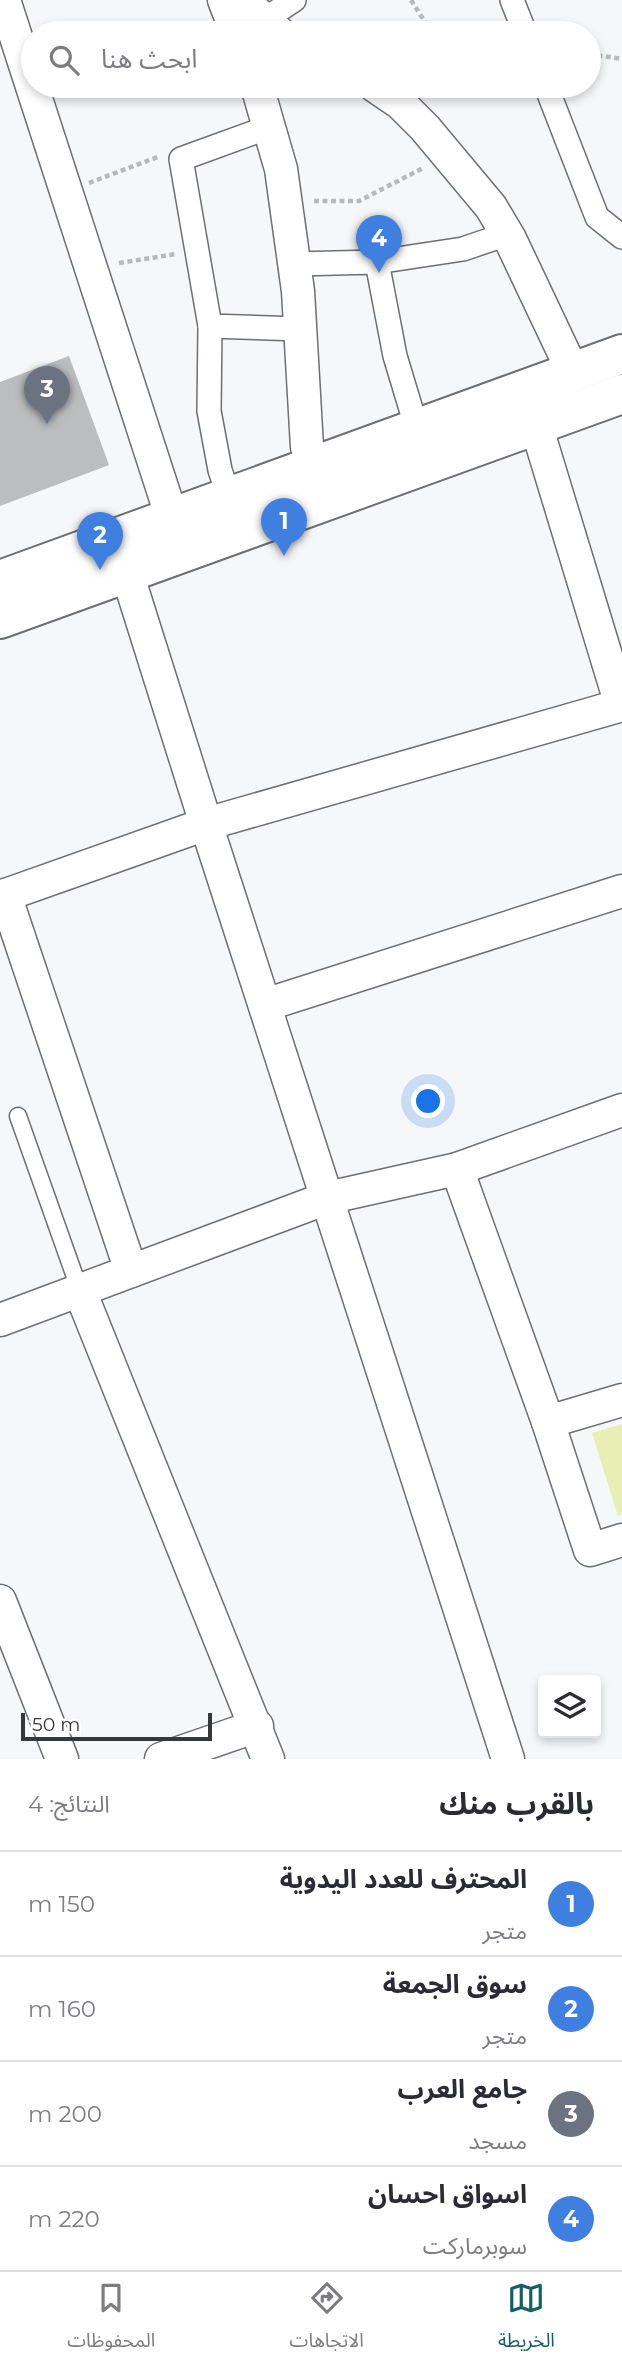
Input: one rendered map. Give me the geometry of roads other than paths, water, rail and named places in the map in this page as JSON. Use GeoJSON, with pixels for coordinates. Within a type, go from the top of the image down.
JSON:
{"type":"FeatureCollection","features":[{"type":"Feature","properties":{"kind":"street"},"geometry":{"type":"LineString","coordinates":[[4,0],[21,54]]}},
{"type":"Feature","properties":{"kind":"street"},"geometry":{"type":"LineString","coordinates":[[224,0],[254,21]]}},
{"type":"Feature","properties":{"kind":"street"},"geometry":{"type":"LineString","coordinates":[[257,21],[295,0]]}},
{"type":"Feature","properties":{"kind":"street"},"geometry":{"type":"LineString","coordinates":[[512,0],[520,21]]}},
{"type":"Feature","properties":{"kind":"street"},"geometry":{"type":"LineString","coordinates":[[35,98],[172,518]]}},
{"type":"Feature","properties":{"kind":"street"},"geometry":{"type":"LineString","coordinates":[[260,98],[281,169],[294,264],[307,447],[314,468]]}},
{"type":"Feature","properties":{"kind":"street"},"geometry":{"type":"LineString","coordinates":[[393,98],[443,150],[491,207],[507,234],[573,372]]}},
{"type":"Feature","properties":{"kind":"street"},"geometry":{"type":"LineString","coordinates":[[551,98],[597,217],[622,237]]}},
{"type":"Feature","properties":{"kind":"street"},"geometry":{"type":"LineString","coordinates":[[237,494],[228,494],[210,421],[210,326],[181,159],[268,127]]}},
{"type":"Feature","properties":{"kind":"street"},"geometry":{"type":"LineString","coordinates":[[294,264],[377,262],[463,249],[507,234]]}},
{"type":"Feature","properties":{"kind":"street"},"geometry":{"type":"LineString","coordinates":[[377,262],[395,356],[417,429]]}},
{"type":"Feature","properties":{"kind":"street"},"geometry":{"type":"LineString","coordinates":[[210,326],[300,329]]}},
{"type":"Feature","properties":{"kind":"street"},"geometry":{"type":"LineString","coordinates":[[0,579],[314,468],[622,354]]}},
{"type":"Feature","properties":{"kind":"street"},"geometry":{"type":"LineString","coordinates":[[0,619],[622,394]]}},
{"type":"Feature","properties":{"kind":"street"},"geometry":{"type":"LineString","coordinates":[[131,1272],[3,896],[206,824],[622,705],[536,425]]}},
{"type":"Feature","properties":{"kind":"street"},"geometry":{"type":"LineString","coordinates":[[127,573],[508,1759]]}},
{"type":"Feature","properties":{"kind":"street"},"geometry":{"type":"LineString","coordinates":[[265,1005],[622,891]]}},
{"type":"Feature","properties":{"kind":"street"},"geometry":{"type":"LineString","coordinates":[[0,1320],[327,1198],[457,1169],[622,1110]]}},
{"type":"Feature","properties":{"kind":"street"},"geometry":{"type":"LineString","coordinates":[[457,1169],[548,1422],[590,1550],[622,1540]]}},
{"type":"Feature","properties":{"kind":"street"},"geometry":{"type":"LineString","coordinates":[[80,1291],[268,1759]]}},
{"type":"Feature","properties":{"kind":"street"},"geometry":{"type":"LineString","coordinates":[[548,1422],[622,1401]]}},
{"type":"Feature","properties":{"kind":"street"},"geometry":{"type":"LineString","coordinates":[[0,1601],[62,1759]]}},
{"type":"Feature","properties":{"kind":"street"},"geometry":{"type":"LineString","coordinates":[[161,1759],[257,1726]]}},
{"type":"Feature","properties":{"kind":"lane"},"geometry":{"type":"LineString","coordinates":[[18,1116],[80,1291]]}},
{"type":"Feature","properties":{"kind":"place","name":"اسواق احسان"},"geometry":{"type":"Point","coordinates":[379,273]}},
{"type":"Feature","properties":{"kind":"place","name":"جامع العرب"},"geometry":{"type":"Point","coordinates":[47,424]}},
{"type":"Feature","properties":{"kind":"place","name":"المحترف للعدد اليدوية"},"geometry":{"type":"Point","coordinates":[284,556]}},
{"type":"Feature","properties":{"kind":"place","name":"سوق الجمعة"},"geometry":{"type":"Point","coordinates":[100,570]}}]}
